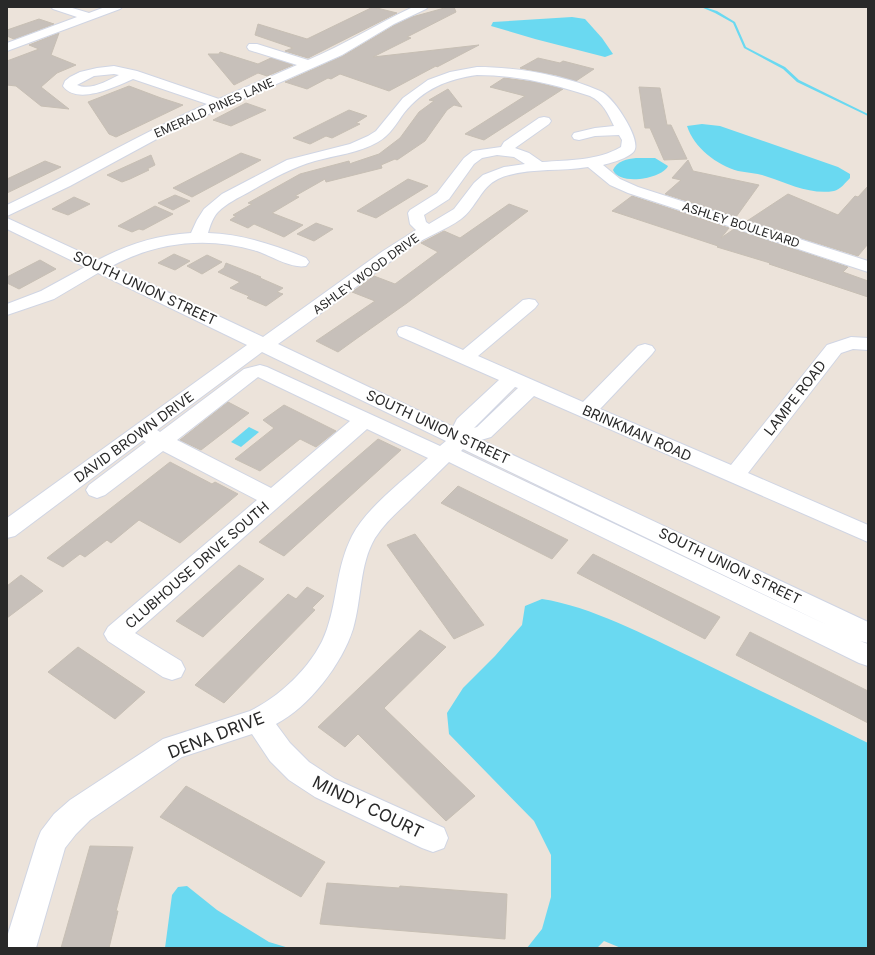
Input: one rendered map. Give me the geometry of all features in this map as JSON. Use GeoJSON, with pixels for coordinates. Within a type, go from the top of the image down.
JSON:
{"type":"FeatureCollection","features":[{"type":"Feature","properties":{"kind":"street"},"geometry":{"type":"LineString","coordinates":[[57,7],[89,17]]}},
{"type":"Feature","properties":{"kind":"street"},"geometry":{"type":"LineString","coordinates":[[7,47],[116,7]]}},
{"type":"Feature","properties":{"kind":"street","name":"EMERALD PINES LANE"},"geometry":{"type":"LineString","coordinates":[[7,211],[65,183],[151,136],[338,52],[385,24],[422,7]]}},
{"type":"Feature","properties":{"kind":"street"},"geometry":{"type":"LineString","coordinates":[[253,47],[310,65]]}},
{"type":"Feature","properties":{"kind":"street","name":"ASHLEY WOOD DRIVE"},"geometry":{"type":"LineString","coordinates":[[198,239],[201,227],[207,215],[221,202],[284,166],[310,157],[349,149],[375,138],[390,124],[406,103],[419,91],[439,80],[465,72],[493,70],[523,74],[584,90],[601,96],[609,104],[629,140],[628,149],[621,155],[607,160],[525,167],[493,175],[478,188],[460,212],[408,241],[301,320],[264,344]]}},
{"type":"Feature","properties":{"kind":"street"},"geometry":{"type":"LineString","coordinates":[[132,74],[220,104]]}},
{"type":"Feature","properties":{"kind":"street"},"geometry":{"type":"LineString","coordinates":[[507,151],[509,145],[544,120]]}},
{"type":"Feature","properties":{"kind":"street"},"geometry":{"type":"LineString","coordinates":[[579,136],[595,132],[623,130]]}},
{"type":"Feature","properties":{"kind":"street"},"geometry":{"type":"LineString","coordinates":[[429,230],[418,224],[416,213],[443,196],[469,161],[478,154],[489,151],[507,151],[524,156],[538,166]]}},
{"type":"Feature","properties":{"kind":"street","name":"ASHLEY BOULEVARD"},"geometry":{"type":"LineString","coordinates":[[591,162],[615,182],[633,190],[868,267]]}},
{"type":"Feature","properties":{"kind":"street","name":"ASHLEY BOULEVARD"},"geometry":{"type":"LineString","coordinates":[[615,182],[653,185],[868,252]]}},
{"type":"Feature","properties":{"kind":"street"},"geometry":{"type":"LineString","coordinates":[[452,184],[478,188]]}},
{"type":"Feature","properties":{"kind":"street","name":"SOUTH UNION STREET"},"geometry":{"type":"LineString","coordinates":[[7,223],[264,344],[450,449],[868,656]]}},
{"type":"Feature","properties":{"kind":"street"},"geometry":{"type":"LineString","coordinates":[[7,310],[51,293],[122,254],[150,244],[179,239],[244,242],[268,249],[300,262]]}},
{"type":"Feature","properties":{"kind":"street"},"geometry":{"type":"LineString","coordinates":[[465,358],[529,304]]}},
{"type":"Feature","properties":{"kind":"street","name":"BRINKMAN ROAD"},"geometry":{"type":"LineString","coordinates":[[406,332],[868,534]]}},
{"type":"Feature","properties":{"kind":"street","name":"LAMPE ROAD"},"geometry":{"type":"LineString","coordinates":[[734,476],[834,349],[851,342],[868,344]]}},
{"type":"Feature","properties":{"kind":"street","name":"DAVID BROWN DRIVE"},"geometry":{"type":"LineString","coordinates":[[7,530],[264,344]]}},
{"type":"Feature","properties":{"kind":"street"},"geometry":{"type":"LineString","coordinates":[[586,411],[645,350]]}},
{"type":"Feature","properties":{"kind":"street","name":"SOUTH UNION STREET"},"geometry":{"type":"LineString","coordinates":[[162,441],[251,373],[255,371],[264,371],[365,419],[450,449],[868,633]]}},
{"type":"Feature","properties":{"kind":"street"},"geometry":{"type":"LineString","coordinates":[[450,449],[464,424],[512,379]]}},
{"type":"Feature","properties":{"kind":"street"},"geometry":{"type":"LineString","coordinates":[[450,449],[484,432],[531,387]]}},
{"type":"Feature","properties":{"kind":"street","name":"CLUBHOUSE DRIVE SOUTH"},"geometry":{"type":"LineString","coordinates":[[172,669],[117,634],[365,419]]}},
{"type":"Feature","properties":{"kind":"street","name":"CLUBHOUSE DRIVE SOUTH"},"geometry":{"type":"LineString","coordinates":[[142,431],[273,499]]}},
{"type":"Feature","properties":{"kind":"street"},"geometry":{"type":"LineString","coordinates":[[97,490],[162,441]]}},
{"type":"Feature","properties":{"kind":"street","name":"DENA DRIVE"},"geometry":{"type":"LineString","coordinates":[[20,948],[52,841],[65,824],[80,810],[173,748],[258,720],[272,714],[291,699],[320,668],[331,650],[340,629],[352,562],[364,536],[378,517],[450,449]]}},
{"type":"Feature","properties":{"kind":"street","name":"MINDY COURT"},"geometry":{"type":"LineString","coordinates":[[258,720],[280,752],[299,771],[318,784],[432,838]]}},
{"type":"Feature","properties":{"kind":"water"},"geometry":{"type":"Polygon","coordinates":[[[572,17],[585,19],[602,38],[613,54],[605,57],[491,26],[493,22],[572,17]]]}},
{"type":"Feature","properties":{"kind":"water"},"geometry":{"type":"Polygon","coordinates":[[[702,124],[720,126],[838,167],[850,174],[850,178],[838,189],[825,192],[800,188],[761,175],[738,171],[722,165],[714,160],[695,141],[687,126],[702,124]]]}},
{"type":"Feature","properties":{"kind":"water"},"geometry":{"type":"Polygon","coordinates":[[[636,158],[655,158],[668,166],[664,171],[658,174],[640,179],[623,178],[617,175],[613,170],[617,164],[636,158]]]}},
{"type":"Feature","properties":{"kind":"water"},"geometry":{"type":"Polygon","coordinates":[[[249,427],[259,432],[241,447],[231,442],[249,427]]]}},
{"type":"Feature","properties":{"kind":"water"},"geometry":{"type":"Polygon","coordinates":[[[542,599],[579,608],[618,623],[868,743],[868,948],[621,948],[604,941],[597,948],[527,948],[542,929],[551,897],[551,855],[534,821],[449,734],[447,713],[463,688],[495,656],[522,625],[525,606],[542,599]]]}},
{"type":"Feature","properties":{"kind":"water"},"geometry":{"type":"Polygon","coordinates":[[[187,886],[217,910],[269,942],[289,948],[165,948],[172,895],[178,887],[187,886]]]}},
{"type":"Feature","properties":{"kind":"building"},"geometry":{"type":"Polygon","coordinates":[[[373,7],[397,13],[308,58],[285,51],[293,48],[255,35],[258,24],[307,39],[373,7]]]}},
{"type":"Feature","properties":{"kind":"building"},"geometry":{"type":"Polygon","coordinates":[[[448,7],[454,7],[456,12],[407,37],[411,38],[373,57],[479,45],[389,91],[340,74],[331,79],[328,78],[307,89],[285,82],[343,56],[395,25],[412,17],[448,7]]]}},
{"type":"Feature","properties":{"kind":"building"},"geometry":{"type":"Polygon","coordinates":[[[39,19],[54,24],[14,39],[7,36],[7,30],[39,19]]]}},
{"type":"Feature","properties":{"kind":"building"},"geometry":{"type":"Polygon","coordinates":[[[59,33],[51,55],[76,65],[57,73],[41,87],[69,109],[41,106],[16,86],[7,85],[7,61],[39,49],[29,45],[59,33]]]}},
{"type":"Feature","properties":{"kind":"building"},"geometry":{"type":"Polygon","coordinates":[[[220,52],[258,64],[271,58],[293,65],[267,76],[258,73],[234,85],[208,54],[219,54],[220,52]]]}},
{"type":"Feature","properties":{"kind":"building"},"geometry":{"type":"Polygon","coordinates":[[[538,58],[560,63],[563,61],[594,69],[576,81],[556,75],[520,68],[538,58]]]}},
{"type":"Feature","properties":{"kind":"building"},"geometry":{"type":"Polygon","coordinates":[[[504,78],[534,82],[563,89],[484,140],[465,134],[525,96],[490,87],[504,78]]]}},
{"type":"Feature","properties":{"kind":"building"},"geometry":{"type":"Polygon","coordinates":[[[129,86],[183,105],[116,137],[109,134],[88,102],[129,86]]]}},
{"type":"Feature","properties":{"kind":"building"},"geometry":{"type":"Polygon","coordinates":[[[639,87],[660,88],[667,125],[671,125],[687,159],[664,160],[650,128],[645,128],[639,87]]]}},
{"type":"Feature","properties":{"kind":"building"},"geometry":{"type":"Polygon","coordinates":[[[448,89],[462,107],[454,105],[447,110],[425,141],[397,160],[395,159],[381,165],[382,168],[326,182],[325,179],[295,196],[299,197],[272,213],[303,225],[284,237],[254,224],[248,228],[230,220],[236,216],[233,215],[252,204],[248,203],[300,174],[349,161],[350,164],[379,154],[400,138],[419,112],[434,101],[429,100],[448,89]]]}},
{"type":"Feature","properties":{"kind":"building"},"geometry":{"type":"Polygon","coordinates":[[[246,103],[266,110],[231,126],[213,120],[246,103]]]}},
{"type":"Feature","properties":{"kind":"building"},"geometry":{"type":"Polygon","coordinates":[[[349,110],[367,116],[356,123],[360,124],[332,138],[326,136],[310,144],[293,138],[349,110]]]}},
{"type":"Feature","properties":{"kind":"building"},"geometry":{"type":"Polygon","coordinates":[[[241,153],[261,160],[192,197],[173,188],[241,153]]]}},
{"type":"Feature","properties":{"kind":"building"},"geometry":{"type":"Polygon","coordinates":[[[151,155],[155,165],[147,169],[149,170],[130,179],[122,182],[107,175],[151,155]]]}},
{"type":"Feature","properties":{"kind":"building"},"geometry":{"type":"Polygon","coordinates":[[[688,160],[693,171],[759,185],[736,217],[665,194],[681,180],[672,178],[688,160]]]}},
{"type":"Feature","properties":{"kind":"building"},"geometry":{"type":"Polygon","coordinates":[[[45,161],[61,167],[7,193],[7,179],[45,161]]]}},
{"type":"Feature","properties":{"kind":"building"},"geometry":{"type":"Polygon","coordinates":[[[408,179],[428,186],[376,218],[357,211],[408,179]]]}},
{"type":"Feature","properties":{"kind":"building"},"geometry":{"type":"Polygon","coordinates":[[[868,186],[868,244],[858,256],[747,221],[788,194],[838,215],[855,196],[858,197],[868,186]]]}},
{"type":"Feature","properties":{"kind":"building"},"geometry":{"type":"Polygon","coordinates":[[[175,195],[190,201],[173,210],[158,203],[175,195]]]}},
{"type":"Feature","properties":{"kind":"building"},"geometry":{"type":"Polygon","coordinates":[[[632,196],[729,228],[721,238],[734,229],[848,267],[843,272],[868,281],[868,297],[612,211],[632,196]]]}},
{"type":"Feature","properties":{"kind":"building"},"geometry":{"type":"Polygon","coordinates":[[[74,197],[90,204],[68,215],[52,209],[74,197]]]}},
{"type":"Feature","properties":{"kind":"building"},"geometry":{"type":"Polygon","coordinates":[[[509,204],[528,211],[407,303],[338,352],[316,341],[375,301],[352,292],[374,276],[395,284],[438,252],[421,243],[444,231],[460,238],[509,204]]]}},
{"type":"Feature","properties":{"kind":"building"},"geometry":{"type":"Polygon","coordinates":[[[155,206],[173,214],[143,230],[139,229],[132,232],[118,226],[155,206]]]}},
{"type":"Feature","properties":{"kind":"building"},"geometry":{"type":"Polygon","coordinates":[[[316,223],[333,229],[314,241],[297,234],[316,223]]]}},
{"type":"Feature","properties":{"kind":"building"},"geometry":{"type":"Polygon","coordinates":[[[174,254],[190,261],[175,270],[158,263],[174,254]]]}},
{"type":"Feature","properties":{"kind":"building"},"geometry":{"type":"Polygon","coordinates":[[[207,255],[222,262],[202,274],[187,266],[207,255]]]}},
{"type":"Feature","properties":{"kind":"building"},"geometry":{"type":"Polygon","coordinates":[[[40,260],[56,269],[19,289],[7,283],[7,277],[40,260]]]}},
{"type":"Feature","properties":{"kind":"building"},"geometry":{"type":"Polygon","coordinates":[[[226,263],[261,277],[260,278],[283,288],[277,292],[283,294],[266,306],[247,298],[249,296],[230,288],[240,282],[218,272],[224,268],[226,263]]]}},
{"type":"Feature","properties":{"kind":"building"},"geometry":{"type":"Polygon","coordinates":[[[228,402],[249,413],[201,450],[180,440],[228,402]]]}},
{"type":"Feature","properties":{"kind":"building"},"geometry":{"type":"Polygon","coordinates":[[[284,405],[336,431],[316,447],[300,439],[260,471],[235,459],[274,428],[263,420],[284,405]]]}},
{"type":"Feature","properties":{"kind":"building"},"geometry":{"type":"Polygon","coordinates":[[[378,439],[401,450],[284,556],[259,542],[378,439]]]}},
{"type":"Feature","properties":{"kind":"building"},"geometry":{"type":"Polygon","coordinates":[[[170,462],[212,484],[215,482],[238,494],[180,543],[139,520],[111,543],[107,540],[85,557],[80,554],[63,567],[47,558],[170,462]]]}},
{"type":"Feature","properties":{"kind":"building"},"geometry":{"type":"Polygon","coordinates":[[[458,486],[568,540],[552,559],[441,503],[458,486]]]}},
{"type":"Feature","properties":{"kind":"building"},"geometry":{"type":"Polygon","coordinates":[[[415,534],[484,625],[454,639],[387,545],[415,534]]]}},
{"type":"Feature","properties":{"kind":"building"},"geometry":{"type":"Polygon","coordinates":[[[593,554],[720,617],[705,639],[577,573],[593,554]]]}},
{"type":"Feature","properties":{"kind":"building"},"geometry":{"type":"Polygon","coordinates":[[[239,565],[264,579],[203,637],[176,621],[239,565]]]}},
{"type":"Feature","properties":{"kind":"building"},"geometry":{"type":"Polygon","coordinates":[[[21,575],[43,591],[7,618],[7,586],[21,575]]]}},
{"type":"Feature","properties":{"kind":"building"},"geometry":{"type":"Polygon","coordinates":[[[307,587],[324,596],[312,608],[315,610],[224,703],[195,685],[288,594],[296,599],[307,587]]]}},
{"type":"Feature","properties":{"kind":"building"},"geometry":{"type":"Polygon","coordinates":[[[420,630],[446,647],[384,708],[475,796],[446,821],[358,734],[345,747],[318,727],[420,630]]]}},
{"type":"Feature","properties":{"kind":"building"},"geometry":{"type":"Polygon","coordinates":[[[750,632],[868,691],[868,723],[736,655],[750,632]]]}},
{"type":"Feature","properties":{"kind":"building"},"geometry":{"type":"Polygon","coordinates":[[[78,647],[145,692],[115,719],[48,672],[78,647]]]}},
{"type":"Feature","properties":{"kind":"building"},"geometry":{"type":"Polygon","coordinates":[[[186,786],[325,862],[301,897],[160,817],[186,786]]]}},
{"type":"Feature","properties":{"kind":"building"},"geometry":{"type":"Polygon","coordinates":[[[90,846],[133,847],[116,911],[118,911],[109,948],[61,948],[90,846]]]}},
{"type":"Feature","properties":{"kind":"building"},"geometry":{"type":"Polygon","coordinates":[[[327,883],[399,888],[400,886],[507,894],[505,939],[320,924],[327,883]]]}},
{"type":"Feature","properties":{"kind":"waterway"},"geometry":{"type":"LineString","coordinates":[[702,7],[716,12],[734,23],[745,47],[784,68],[798,81],[868,115]]}}]}
